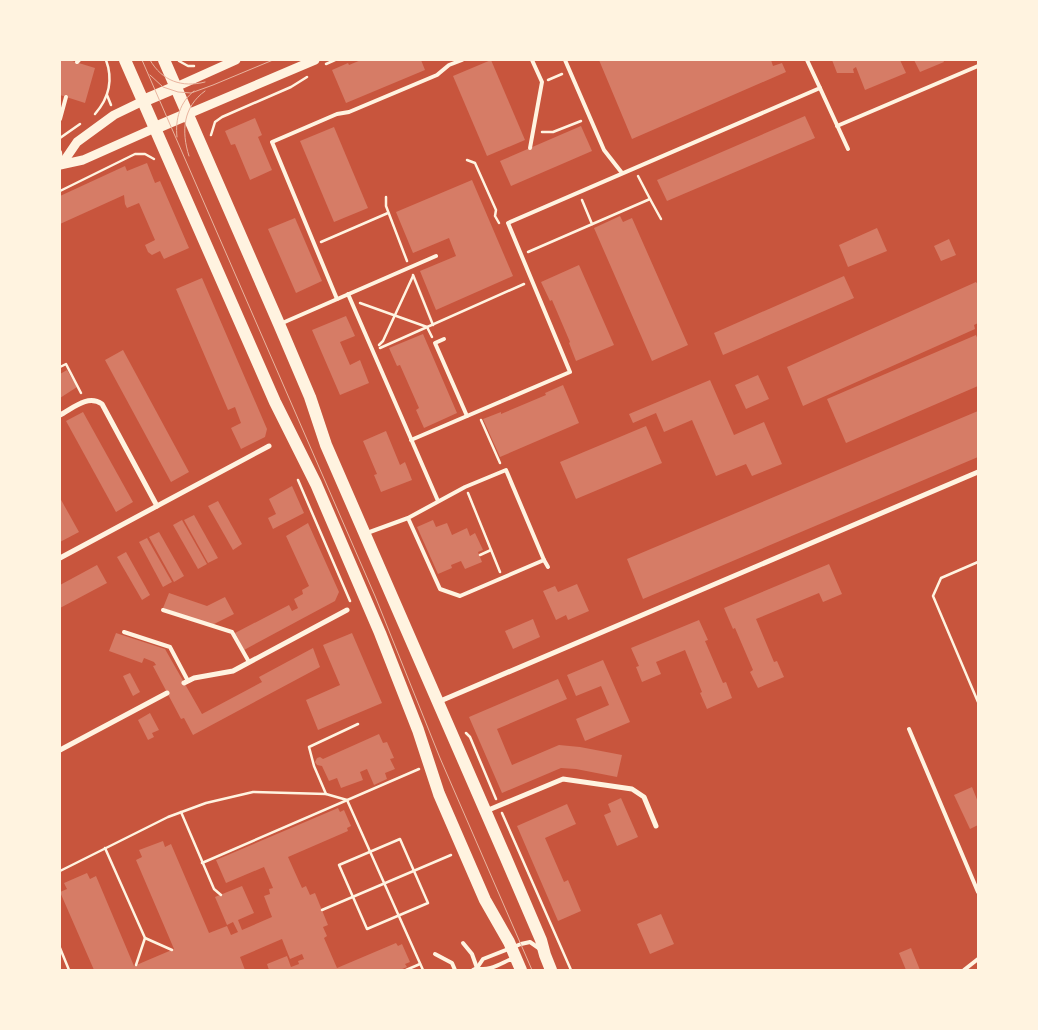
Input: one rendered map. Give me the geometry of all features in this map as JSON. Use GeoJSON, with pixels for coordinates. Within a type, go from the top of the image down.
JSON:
{"type":"FeatureCollection","features":[{"type":"Feature","properties":{"kind":"main road"},"geometry":{"type":"LineString","coordinates":[[125,60],[275,402],[305,459],[390,657],[418,730],[439,794],[485,900],[520,967]]}},
{"type":"Feature","properties":{"kind":"main road"},"geometry":{"type":"LineString","coordinates":[[164,60],[310,397],[326,445],[364,534],[541,940],[551,970]]}},
{"type":"Feature","properties":{"kind":"main road"},"geometry":{"type":"LineString","coordinates":[[144,102],[176,87]]}},
{"type":"Feature","properties":{"kind":"main road"},"geometry":{"type":"LineString","coordinates":[[155,128],[188,114]]}},
{"type":"Feature","properties":{"kind":"street"},"geometry":{"type":"LineString","coordinates":[[176,87],[236,60]]}},
{"type":"Feature","properties":{"kind":"street"},"geometry":{"type":"LineString","coordinates":[[188,114],[315,60]]}},
{"type":"Feature","properties":{"kind":"street"},"geometry":{"type":"LineString","coordinates":[[61,165],[77,142],[114,115],[144,102]]}},
{"type":"Feature","properties":{"kind":"street"},"geometry":{"type":"LineString","coordinates":[[61,165],[83,160],[155,128]]}},
{"type":"Feature","properties":{"kind":"street"},"geometry":{"type":"LineString","coordinates":[[60,415],[91,399],[102,404],[157,506]]}},
{"type":"Feature","properties":{"kind":"street"},"geometry":{"type":"LineString","coordinates":[[60,558],[269,446]]}},
{"type":"Feature","properties":{"kind":"street"},"geometry":{"type":"LineString","coordinates":[[437,702],[978,472]]}},
{"type":"Feature","properties":{"kind":"street"},"geometry":{"type":"LineString","coordinates":[[186,682],[194,678],[233,671],[347,610]]}},
{"type":"Feature","properties":{"kind":"street"},"geometry":{"type":"LineString","coordinates":[[60,750],[167,693]]}},
{"type":"Feature","properties":{"kind":"street"},"geometry":{"type":"LineString","coordinates":[[486,811],[563,779],[632,789],[644,797],[656,826]]}},
{"type":"Feature","properties":{"kind":"lane"},"geometry":{"type":"LineString","coordinates":[[447,60],[449,65]]}},
{"type":"Feature","properties":{"kind":"lane"},"geometry":{"type":"LineString","coordinates":[[337,298],[272,142],[337,114],[349,112],[437,74],[449,65],[462,60]]}},
{"type":"Feature","properties":{"kind":"lane"},"geometry":{"type":"LineString","coordinates":[[530,148],[542,82],[532,60]]}},
{"type":"Feature","properties":{"kind":"lane"},"geometry":{"type":"LineString","coordinates":[[565,60],[604,150],[622,173]]}},
{"type":"Feature","properties":{"kind":"lane"},"geometry":{"type":"LineString","coordinates":[[808,60],[848,149]]}},
{"type":"Feature","properties":{"kind":"lane"},"geometry":{"type":"LineString","coordinates":[[837,126],[978,66]]}},
{"type":"Feature","properties":{"kind":"lane"},"geometry":{"type":"LineString","coordinates":[[412,440],[570,372],[508,224],[820,88]]}},
{"type":"Feature","properties":{"kind":"lane"},"geometry":{"type":"LineString","coordinates":[[60,119],[66,97]]}},
{"type":"Feature","properties":{"kind":"lane"},"geometry":{"type":"LineString","coordinates":[[60,152],[61,165]]}},
{"type":"Feature","properties":{"kind":"lane"},"geometry":{"type":"LineString","coordinates":[[279,324],[436,256]]}},
{"type":"Feature","properties":{"kind":"lane"},"geometry":{"type":"LineString","coordinates":[[348,294],[438,501]]}},
{"type":"Feature","properties":{"kind":"lane"},"geometry":{"type":"LineString","coordinates":[[444,339],[435,343],[467,416]]}},
{"type":"Feature","properties":{"kind":"lane"},"geometry":{"type":"LineString","coordinates":[[364,534],[408,518],[465,487],[506,470],[548,567]]}},
{"type":"Feature","properties":{"kind":"lane"},"geometry":{"type":"LineString","coordinates":[[408,518],[440,590],[460,596],[544,560]]}},
{"type":"Feature","properties":{"kind":"lane"},"geometry":{"type":"LineString","coordinates":[[163,610],[232,632],[250,662]]}},
{"type":"Feature","properties":{"kind":"lane"},"geometry":{"type":"LineString","coordinates":[[124,632],[170,647],[186,682]]}},
{"type":"Feature","properties":{"kind":"lane"},"geometry":{"type":"LineString","coordinates":[[909,729],[978,892]]}},
{"type":"Feature","properties":{"kind":"lane"},"geometry":{"type":"LineString","coordinates":[[463,942],[472,954],[475,969]]}},
{"type":"Feature","properties":{"kind":"lane"},"geometry":{"type":"LineString","coordinates":[[475,969],[483,960],[511,947],[530,942],[545,955]]}},
{"type":"Feature","properties":{"kind":"lane"},"geometry":{"type":"LineString","coordinates":[[435,954],[452,963],[455,970]]}},
{"type":"Feature","properties":{"kind":"lane"},"geometry":{"type":"LineString","coordinates":[[964,970],[970,969],[978,959]]}},
{"type":"Feature","properties":{"kind":"lane"},"geometry":{"type":"LineString","coordinates":[[475,969],[488,969],[509,960],[515,960],[520,967]]}},
{"type":"Feature","properties":{"kind":"path"},"geometry":{"type":"LineString","coordinates":[[90,118],[100,107],[109,88],[110,72],[106,60]]}},
{"type":"Feature","properties":{"kind":"path"},"geometry":{"type":"LineString","coordinates":[[178,60],[188,66],[204,62],[209,72]]}},
{"type":"Feature","properties":{"kind":"path"},"geometry":{"type":"LineString","coordinates":[[325,64],[335,60]]}},
{"type":"Feature","properties":{"kind":"path"},"geometry":{"type":"LineString","coordinates":[[542,82],[570,71]]}},
{"type":"Feature","properties":{"kind":"path"},"geometry":{"type":"LineString","coordinates":[[203,148],[213,144],[212,130],[215,122],[227,114],[291,88],[311,74]]}},
{"type":"Feature","properties":{"kind":"path"},"geometry":{"type":"LineString","coordinates":[[221,100],[227,114]]}},
{"type":"Feature","properties":{"kind":"path"},"geometry":{"type":"LineString","coordinates":[[532,131],[553,132],[590,117]]}},
{"type":"Feature","properties":{"kind":"path"},"geometry":{"type":"LineString","coordinates":[[60,138],[82,123]]}},
{"type":"Feature","properties":{"kind":"path"},"geometry":{"type":"LineString","coordinates":[[60,191],[135,154],[145,154],[151,157],[161,167],[170,163]]}},
{"type":"Feature","properties":{"kind":"path"},"geometry":{"type":"LineString","coordinates":[[467,160],[475,163],[496,210]]}},
{"type":"Feature","properties":{"kind":"path"},"geometry":{"type":"LineString","coordinates":[[634,168],[661,219]]}},
{"type":"Feature","properties":{"kind":"path"},"geometry":{"type":"LineString","coordinates":[[579,192],[592,224]]}},
{"type":"Feature","properties":{"kind":"path"},"geometry":{"type":"LineString","coordinates":[[521,255],[650,199]]}},
{"type":"Feature","properties":{"kind":"path"},"geometry":{"type":"LineString","coordinates":[[315,245],[388,213]]}},
{"type":"Feature","properties":{"kind":"path"},"geometry":{"type":"LineString","coordinates":[[374,351],[383,341],[413,276]]}},
{"type":"Feature","properties":{"kind":"path"},"geometry":{"type":"LineString","coordinates":[[374,351],[532,281]]}},
{"type":"Feature","properties":{"kind":"path"},"geometry":{"type":"LineString","coordinates":[[348,294],[359,302],[427,327],[435,343]]}},
{"type":"Feature","properties":{"kind":"path"},"geometry":{"type":"LineString","coordinates":[[60,367],[66,364],[86,401]]}},
{"type":"Feature","properties":{"kind":"path"},"geometry":{"type":"LineString","coordinates":[[478,412],[499,461],[506,470]]}},
{"type":"Feature","properties":{"kind":"path"},"geometry":{"type":"LineString","coordinates":[[465,487],[502,578]]}},
{"type":"Feature","properties":{"kind":"path"},"geometry":{"type":"LineString","coordinates":[[480,555],[491,550]]}},
{"type":"Feature","properties":{"kind":"path"},"geometry":{"type":"LineString","coordinates":[[978,562],[941,578],[933,596],[978,702]]}},
{"type":"Feature","properties":{"kind":"path"},"geometry":{"type":"LineString","coordinates":[[326,794],[314,766],[309,746],[358,724]]}},
{"type":"Feature","properties":{"kind":"path"},"geometry":{"type":"LineString","coordinates":[[202,862],[428,765]]}},
{"type":"Feature","properties":{"kind":"path"},"geometry":{"type":"LineString","coordinates":[[472,779],[489,772]]}},
{"type":"Feature","properties":{"kind":"path"},"geometry":{"type":"LineString","coordinates":[[60,871],[180,812],[206,803],[253,792],[326,794],[347,800]]}},
{"type":"Feature","properties":{"kind":"path"},"geometry":{"type":"LineString","coordinates":[[347,800],[423,970]]}},
{"type":"Feature","properties":{"kind":"path"},"geometry":{"type":"LineString","coordinates":[[180,812],[214,889],[221,895]]}},
{"type":"Feature","properties":{"kind":"path"},"geometry":{"type":"LineString","coordinates":[[400,839],[428,903],[367,929],[339,866],[370,852],[400,839]]}},
{"type":"Feature","properties":{"kind":"path"},"geometry":{"type":"LineString","coordinates":[[105,848],[145,938],[172,950]]}},
{"type":"Feature","properties":{"kind":"path"},"geometry":{"type":"LineString","coordinates":[[322,910],[451,854]]}},
{"type":"Feature","properties":{"kind":"path"},"geometry":{"type":"LineString","coordinates":[[136,965],[145,938]]}},
{"type":"Feature","properties":{"kind":"path"},"geometry":{"type":"LineString","coordinates":[[60,948],[70,970]]}},
{"type":"Feature","properties":{"kind":"path"},"geometry":{"type":"LineString","coordinates":[[406,970],[420,964]]}},
{"type":"Feature","properties":{"kind":"building"},"geometry":{"type":"Polygon","coordinates":[[[60,60],[69,60],[95,68],[85,103],[60,95],[60,60]]]}},
{"type":"Feature","properties":{"kind":"building"},"geometry":{"type":"Polygon","coordinates":[[[361,60],[421,60],[425,70],[346,103],[332,70],[361,60]]]}},
{"type":"Feature","properties":{"kind":"building"},"geometry":{"type":"Polygon","coordinates":[[[491,60],[525,140],[487,156],[453,76],[491,60]]]}},
{"type":"Feature","properties":{"kind":"building"},"geometry":{"type":"Polygon","coordinates":[[[599,60],[771,60],[773,66],[782,63],[786,72],[632,139],[599,60]]]}},
{"type":"Feature","properties":{"kind":"building"},"geometry":{"type":"Polygon","coordinates":[[[832,60],[900,60],[906,73],[865,90],[856,67],[853,69],[854,73],[837,73],[832,60]]]}},
{"type":"Feature","properties":{"kind":"building"},"geometry":{"type":"Polygon","coordinates":[[[914,60],[943,60],[944,62],[920,72],[914,60]]]}},
{"type":"Feature","properties":{"kind":"building"},"geometry":{"type":"Polygon","coordinates":[[[805,116],[815,138],[667,201],[657,180],[805,116]]]}},
{"type":"Feature","properties":{"kind":"building"},"geometry":{"type":"Polygon","coordinates":[[[255,118],[262,135],[258,137],[272,170],[250,180],[235,144],[231,145],[225,131],[255,118]]]}},
{"type":"Feature","properties":{"kind":"building"},"geometry":{"type":"Polygon","coordinates":[[[581,126],[592,151],[511,186],[500,161],[581,126]]]}},
{"type":"Feature","properties":{"kind":"building"},"geometry":{"type":"Polygon","coordinates":[[[334,127],[368,208],[334,222],[300,141],[334,127]]]}},
{"type":"Feature","properties":{"kind":"building"},"geometry":{"type":"Polygon","coordinates":[[[147,163],[155,183],[160,181],[189,248],[164,259],[160,251],[152,255],[148,252],[145,245],[155,240],[139,203],[127,208],[124,195],[60,224],[60,196],[125,166],[127,171],[147,163]]]}},
{"type":"Feature","properties":{"kind":"building"},"geometry":{"type":"Polygon","coordinates":[[[472,180],[513,276],[436,310],[420,271],[456,256],[449,238],[413,253],[396,212],[472,180]]]}},
{"type":"Feature","properties":{"kind":"building"},"geometry":{"type":"Polygon","coordinates":[[[620,216],[623,222],[632,218],[688,345],[652,361],[594,228],[620,216]]]}},
{"type":"Feature","properties":{"kind":"building"},"geometry":{"type":"Polygon","coordinates":[[[295,218],[322,281],[296,293],[268,229],[295,218]]]}},
{"type":"Feature","properties":{"kind":"building"},"geometry":{"type":"Polygon","coordinates":[[[877,228],[887,251],[848,267],[839,245],[877,228]]]}},
{"type":"Feature","properties":{"kind":"building"},"geometry":{"type":"Polygon","coordinates":[[[949,239],[956,255],[941,261],[934,246],[949,239]]]}},
{"type":"Feature","properties":{"kind":"building"},"geometry":{"type":"Polygon","coordinates":[[[579,265],[614,345],[576,361],[552,300],[550,301],[541,282],[579,265]]]}},
{"type":"Feature","properties":{"kind":"building"},"geometry":{"type":"Polygon","coordinates":[[[844,276],[854,298],[723,355],[714,333],[844,276]]]}},
{"type":"Feature","properties":{"kind":"building"},"geometry":{"type":"Polygon","coordinates":[[[202,278],[267,429],[265,437],[241,449],[231,428],[241,423],[235,407],[228,410],[176,289],[202,278]]]}},
{"type":"Feature","properties":{"kind":"building"},"geometry":{"type":"Polygon","coordinates":[[[976,282],[978,285],[978,323],[974,325],[975,329],[803,406],[787,367],[976,282]]]}},
{"type":"Feature","properties":{"kind":"building"},"geometry":{"type":"Polygon","coordinates":[[[346,316],[355,336],[340,342],[350,365],[360,360],[369,383],[340,395],[312,330],[346,316]]]}},
{"type":"Feature","properties":{"kind":"building"},"geometry":{"type":"Polygon","coordinates":[[[423,334],[457,413],[424,428],[416,410],[419,408],[400,365],[397,366],[389,348],[423,334]]]}},
{"type":"Feature","properties":{"kind":"building"},"geometry":{"type":"Polygon","coordinates":[[[976,335],[978,340],[978,386],[846,443],[827,399],[976,335]]]}},
{"type":"Feature","properties":{"kind":"building"},"geometry":{"type":"Polygon","coordinates":[[[123,350],[189,472],[171,482],[105,360],[123,350]]]}},
{"type":"Feature","properties":{"kind":"building"},"geometry":{"type":"Polygon","coordinates":[[[67,370],[77,387],[60,398],[60,374],[67,370]]]}},
{"type":"Feature","properties":{"kind":"building"},"geometry":{"type":"Polygon","coordinates":[[[758,375],[769,399],[746,409],[735,385],[758,375]]]}},
{"type":"Feature","properties":{"kind":"building"},"geometry":{"type":"Polygon","coordinates":[[[710,380],[734,435],[764,422],[782,464],[752,476],[746,464],[716,476],[692,420],[664,432],[656,413],[633,423],[629,414],[710,380]]]}},
{"type":"Feature","properties":{"kind":"building"},"geometry":{"type":"Polygon","coordinates":[[[563,385],[579,423],[500,457],[483,419],[501,412],[501,414],[546,395],[545,393],[563,385]]]}},
{"type":"Feature","properties":{"kind":"building"},"geometry":{"type":"Polygon","coordinates":[[[978,411],[978,457],[643,599],[627,559],[978,411]]]}},
{"type":"Feature","properties":{"kind":"building"},"geometry":{"type":"Polygon","coordinates":[[[83,412],[133,502],[116,512],[66,421],[83,412]]]}},
{"type":"Feature","properties":{"kind":"building"},"geometry":{"type":"Polygon","coordinates":[[[646,426],[662,463],[576,499],[560,462],[646,426]]]}},
{"type":"Feature","properties":{"kind":"building"},"geometry":{"type":"Polygon","coordinates":[[[386,431],[400,465],[405,462],[412,480],[381,492],[374,475],[377,474],[363,441],[386,431]]]}},
{"type":"Feature","properties":{"kind":"building"},"geometry":{"type":"Polygon","coordinates":[[[292,486],[304,513],[273,529],[268,518],[276,514],[269,499],[292,486]]]}},
{"type":"Feature","properties":{"kind":"building"},"geometry":{"type":"Polygon","coordinates":[[[60,498],[79,532],[60,542],[60,498]]]}},
{"type":"Feature","properties":{"kind":"building"},"geometry":{"type":"Polygon","coordinates":[[[218,501],[242,544],[233,550],[208,506],[218,501]]]}},
{"type":"Feature","properties":{"kind":"building"},"geometry":{"type":"Polygon","coordinates":[[[194,515],[218,558],[208,563],[184,520],[194,515]]]}},
{"type":"Feature","properties":{"kind":"building"},"geometry":{"type":"Polygon","coordinates":[[[182,520],[207,564],[198,569],[173,525],[182,520]]]}},
{"type":"Feature","properties":{"kind":"building"},"geometry":{"type":"Polygon","coordinates":[[[433,520],[436,527],[447,523],[452,535],[467,528],[470,536],[475,533],[483,550],[478,552],[482,562],[465,569],[461,561],[451,565],[452,568],[438,574],[417,527],[433,520]]]}},
{"type":"Feature","properties":{"kind":"building"},"geometry":{"type":"Polygon","coordinates":[[[308,523],[339,592],[335,601],[244,650],[235,633],[289,605],[292,611],[298,608],[294,599],[303,594],[302,590],[309,586],[286,536],[308,523]]]}},
{"type":"Feature","properties":{"kind":"building"},"geometry":{"type":"Polygon","coordinates":[[[159,532],[184,576],[174,582],[149,537],[159,532]]]}},
{"type":"Feature","properties":{"kind":"building"},"geometry":{"type":"Polygon","coordinates":[[[147,538],[172,582],[163,587],[139,542],[147,538]]]}},
{"type":"Feature","properties":{"kind":"building"},"geometry":{"type":"Polygon","coordinates":[[[126,552],[150,595],[142,600],[117,557],[126,552]]]}},
{"type":"Feature","properties":{"kind":"building"},"geometry":{"type":"Polygon","coordinates":[[[829,564],[842,594],[823,602],[819,593],[756,619],[774,662],[777,661],[784,677],[758,688],[750,672],[753,670],[724,608],[829,564]]]}},
{"type":"Feature","properties":{"kind":"building"},"geometry":{"type":"Polygon","coordinates":[[[97,565],[107,583],[60,608],[60,585],[97,565]]]}},
{"type":"Feature","properties":{"kind":"building"},"geometry":{"type":"Polygon","coordinates":[[[577,584],[589,611],[568,620],[566,615],[556,620],[543,591],[555,586],[558,592],[577,584]]]}},
{"type":"Feature","properties":{"kind":"building"},"geometry":{"type":"Polygon","coordinates":[[[169,593],[207,606],[225,597],[234,614],[212,625],[163,608],[169,593]]]}},
{"type":"Feature","properties":{"kind":"building"},"geometry":{"type":"Polygon","coordinates":[[[533,619],[540,637],[513,649],[505,631],[533,619]]]}},
{"type":"Feature","properties":{"kind":"building"},"geometry":{"type":"Polygon","coordinates":[[[699,620],[708,640],[705,641],[723,683],[726,682],[732,698],[707,709],[685,650],[656,662],[661,674],[642,682],[636,667],[639,666],[631,648],[699,620]]]}},
{"type":"Feature","properties":{"kind":"building"},"geometry":{"type":"Polygon","coordinates":[[[116,633],[165,649],[202,714],[262,682],[259,677],[313,648],[320,667],[193,735],[184,718],[181,719],[153,666],[156,665],[154,662],[144,658],[142,663],[109,651],[116,633]]]}},
{"type":"Feature","properties":{"kind":"building"},"geometry":{"type":"Polygon","coordinates":[[[352,633],[382,703],[318,730],[306,700],[340,685],[323,645],[352,633]]]}},
{"type":"Feature","properties":{"kind":"building"},"geometry":{"type":"Polygon","coordinates":[[[603,660],[630,722],[585,741],[576,719],[609,705],[601,686],[576,696],[567,675],[603,660]]]}},
{"type":"Feature","properties":{"kind":"building"},"geometry":{"type":"Polygon","coordinates":[[[130,673],[140,692],[133,696],[123,676],[130,673]]]}},
{"type":"Feature","properties":{"kind":"building"},"geometry":{"type":"Polygon","coordinates":[[[558,679],[567,699],[497,729],[512,765],[559,745],[580,747],[622,755],[617,777],[561,768],[502,793],[469,717],[558,679]]]}},
{"type":"Feature","properties":{"kind":"building"},"geometry":{"type":"Polygon","coordinates":[[[150,713],[159,730],[152,733],[154,737],[148,740],[138,720],[150,713]]]}},
{"type":"Feature","properties":{"kind":"building"},"geometry":{"type":"Polygon","coordinates":[[[379,734],[383,743],[387,742],[394,758],[390,759],[395,769],[385,773],[387,779],[374,785],[367,769],[360,772],[363,780],[341,788],[337,778],[329,781],[322,766],[317,765],[315,762],[317,758],[323,759],[379,734]]]}},
{"type":"Feature","properties":{"kind":"building"},"geometry":{"type":"Polygon","coordinates":[[[972,787],[978,802],[978,825],[970,829],[954,795],[972,787]]]}},
{"type":"Feature","properties":{"kind":"building"},"geometry":{"type":"Polygon","coordinates":[[[621,798],[638,837],[617,846],[604,815],[611,812],[608,804],[621,798]]]}},
{"type":"Feature","properties":{"kind":"building"},"geometry":{"type":"Polygon","coordinates":[[[567,804],[576,824],[545,838],[564,882],[568,880],[581,911],[558,921],[517,826],[567,804]]]}},
{"type":"Feature","properties":{"kind":"building"},"geometry":{"type":"Polygon","coordinates":[[[338,808],[340,812],[344,810],[351,826],[347,828],[348,831],[288,857],[302,888],[306,886],[310,895],[315,893],[328,925],[323,927],[327,936],[324,938],[337,968],[396,943],[398,946],[402,944],[410,962],[405,964],[407,967],[400,970],[269,970],[267,964],[287,956],[291,967],[299,964],[298,961],[304,959],[302,954],[290,959],[282,939],[240,957],[245,970],[94,970],[60,892],[67,889],[64,883],[87,873],[90,879],[96,876],[134,966],[174,949],[136,860],[142,857],[139,850],[163,841],[165,847],[171,844],[209,933],[227,926],[231,935],[238,932],[233,922],[227,925],[215,897],[242,886],[254,913],[238,920],[242,930],[272,917],[264,896],[270,894],[269,889],[273,888],[264,867],[226,883],[216,860],[338,808]]]}},
{"type":"Feature","properties":{"kind":"building"},"geometry":{"type":"Polygon","coordinates":[[[661,914],[674,944],[650,954],[637,924],[661,914]]]}},
{"type":"Feature","properties":{"kind":"building"},"geometry":{"type":"Polygon","coordinates":[[[911,948],[920,970],[906,970],[899,953],[911,948]]]}},
{"type":"Feature","properties":{"kind":"tram line"},"geometry":{"type":"LineString","coordinates":[[142,60],[375,596],[440,758],[532,970]]}},
{"type":"Feature","properties":{"kind":"tram line"},"geometry":{"type":"LineString","coordinates":[[150,60],[160,73],[173,81],[188,84],[205,82]]}},
{"type":"Feature","properties":{"kind":"tram line"},"geometry":{"type":"LineString","coordinates":[[150,75],[163,87],[178,92],[191,93],[273,60]]}},
{"type":"Feature","properties":{"kind":"tram line"},"geometry":{"type":"LineString","coordinates":[[177,137],[180,111],[185,100],[194,91]]}},
{"type":"Feature","properties":{"kind":"tram line"},"geometry":{"type":"LineString","coordinates":[[189,156],[185,138],[186,120],[192,104],[205,91]]}}]}
